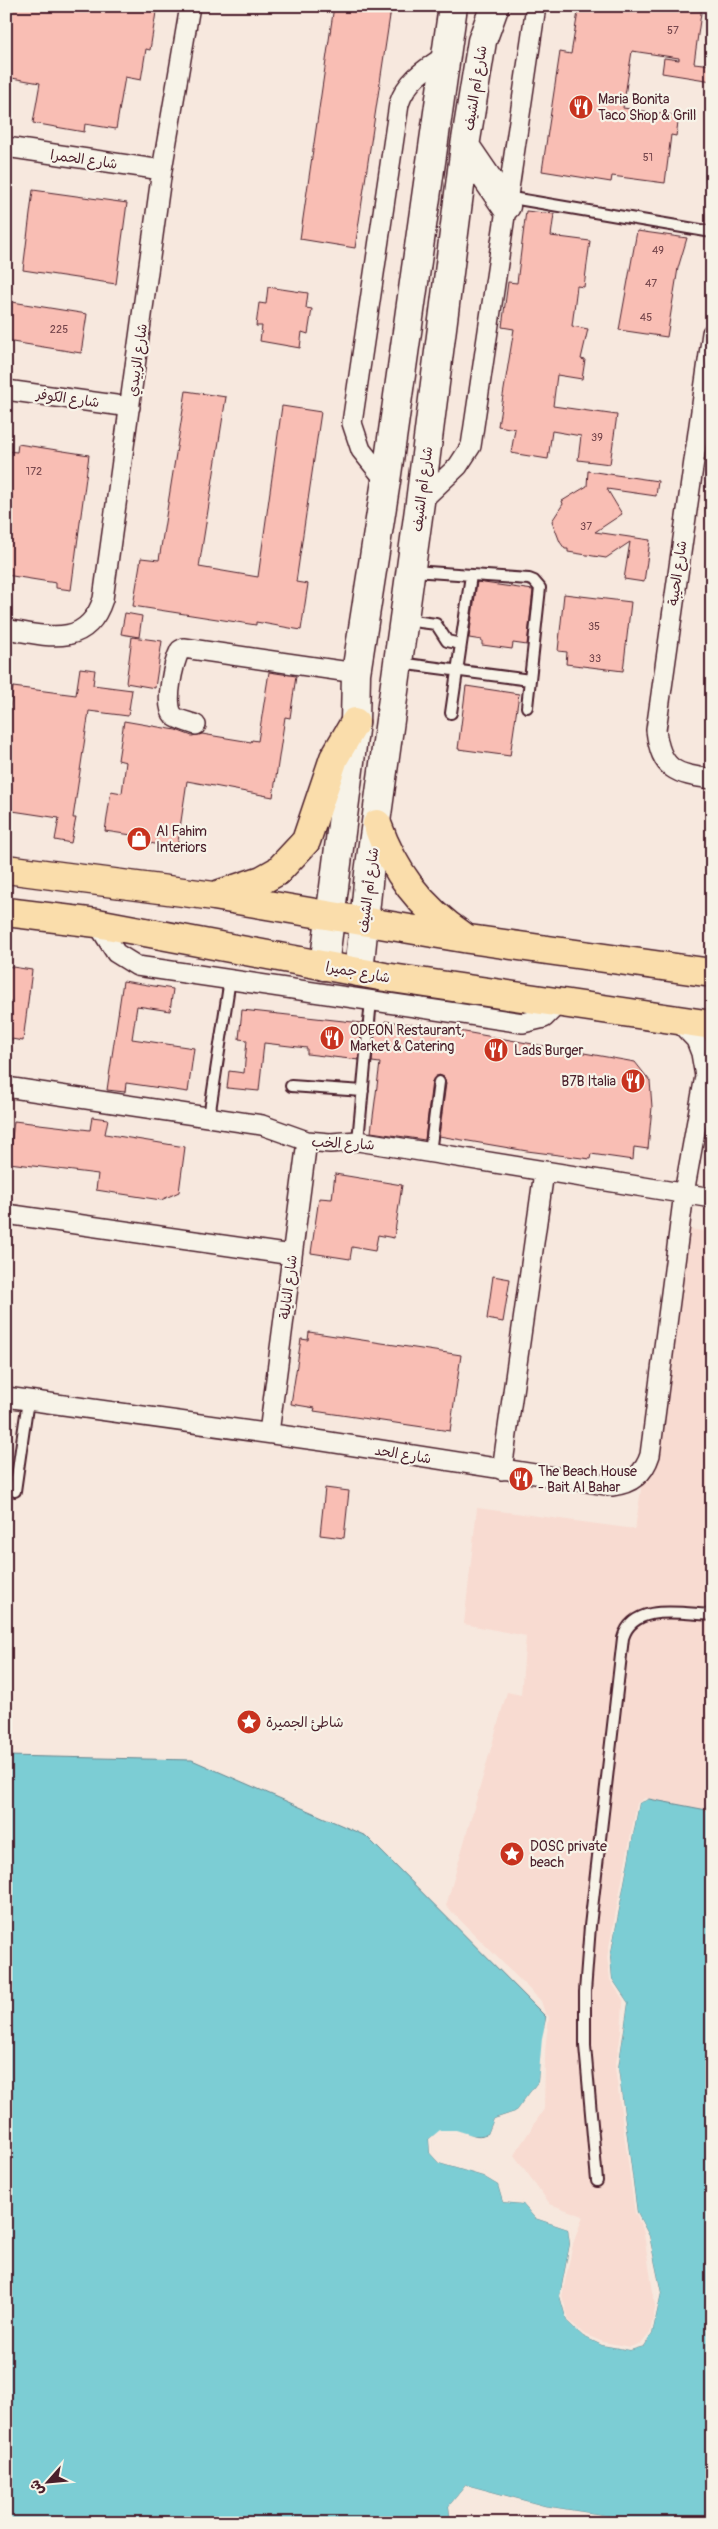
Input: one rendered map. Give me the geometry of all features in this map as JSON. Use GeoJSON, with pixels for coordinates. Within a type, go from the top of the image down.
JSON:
{"type":"FeatureCollection","features":[{"type":"Feature","properties":{"kind":"main road"},"geometry":{"type":"LineString","coordinates":[[324,966],[355,722],[356,673],[386,481],[448,54],[453,6]]}},
{"type":"Feature","properties":{"kind":"main road"},"geometry":{"type":"LineString","coordinates":[[462,6],[473,10],[496,7]]}},
{"type":"Feature","properties":{"kind":"main road","name":"شارع أم الشيف"},"geometry":{"type":"LineString","coordinates":[[359,972],[363,921],[411,571],[465,146],[482,41],[496,7]]}},
{"type":"Feature","properties":{"kind":"main road"},"geometry":{"type":"LineString","coordinates":[[465,146],[506,202]]}},
{"type":"Feature","properties":{"kind":"main road"},"geometry":{"type":"LineString","coordinates":[[214,896],[262,880],[278,871],[295,855],[306,841],[334,758],[355,722]]}},
{"type":"Feature","properties":{"kind":"main road"},"geometry":{"type":"LineString","coordinates":[[377,824],[387,852],[403,879],[422,902],[444,923],[469,939]]}},
{"type":"Feature","properties":{"kind":"main road"},"geometry":{"type":"LineString","coordinates":[[6,869],[214,896],[469,939],[712,973]]}},
{"type":"Feature","properties":{"kind":"main road","name":"شارع جميرا"},"geometry":{"type":"LineString","coordinates":[[6,912],[97,922],[359,972],[712,1025]]}},
{"type":"Feature","properties":{"kind":"street","name":"شارع الزبيدي"},"geometry":{"type":"LineString","coordinates":[[6,629],[65,636],[78,632],[90,624],[98,613],[103,599],[162,170],[190,6]]}},
{"type":"Feature","properties":{"kind":"street"},"geometry":{"type":"LineString","coordinates":[[420,502],[458,466],[471,446],[536,6]]}},
{"type":"Feature","properties":{"kind":"street"},"geometry":{"type":"LineString","coordinates":[[386,481],[361,450],[352,423],[399,104],[403,92],[413,78],[448,54]]}},
{"type":"Feature","properties":{"kind":"street","name":"شارع الحمرا"},"geometry":{"type":"LineString","coordinates":[[6,147],[162,170]]}},
{"type":"Feature","properties":{"kind":"street","name":"شارع الحيبة"},"geometry":{"type":"LineString","coordinates":[[712,333],[656,730],[657,742],[663,757],[672,769],[686,776],[712,779]]}},
{"type":"Feature","properties":{"kind":"street","name":"شارع الكوفر"},"geometry":{"type":"LineString","coordinates":[[6,390],[130,407]]}},
{"type":"Feature","properties":{"kind":"street"},"geometry":{"type":"LineString","coordinates":[[196,725],[174,717],[170,710],[169,696],[175,663],[180,650],[184,648],[356,673]]}},
{"type":"Feature","properties":{"kind":"street"},"geometry":{"type":"LineString","coordinates":[[97,922],[108,945],[131,963],[523,1022],[544,1018],[559,1003]]}},
{"type":"Feature","properties":{"kind":"street"},"geometry":{"type":"LineString","coordinates":[[677,1020],[696,1040],[708,1070]]}},
{"type":"Feature","properties":{"kind":"street","name":"شارع الحد"},"geometry":{"type":"LineString","coordinates":[[6,1397],[269,1433],[612,1486],[629,1482],[643,1471],[650,1455],[684,1194],[708,1070]]}},
{"type":"Feature","properties":{"kind":"street","name":"شارع الخب"},"geometry":{"type":"LineString","coordinates":[[6,1088],[268,1127],[307,1141],[330,1143],[358,1141],[712,1198]]}},
{"type":"Feature","properties":{"kind":"street","name":"شارع النايلة"},"geometry":{"type":"LineString","coordinates":[[269,1433],[307,1141]]}},
{"type":"Feature","properties":{"kind":"street"},"geometry":{"type":"LineString","coordinates":[[502,1470],[544,1172]]}},
{"type":"Feature","properties":{"kind":"street"},"geometry":{"type":"LineString","coordinates":[[6,1214],[292,1254]]}},
{"type":"Feature","properties":{"kind":"lane"},"geometry":{"type":"LineString","coordinates":[[506,202],[712,232]]}},
{"type":"Feature","properties":{"kind":"lane"},"geometry":{"type":"LineString","coordinates":[[411,571],[529,579],[538,584],[540,588],[527,707]]}},
{"type":"Feature","properties":{"kind":"lane"},"geometry":{"type":"LineString","coordinates":[[451,713],[459,670],[471,575]]}},
{"type":"Feature","properties":{"kind":"lane"},"geometry":{"type":"LineString","coordinates":[[404,620],[436,624],[447,640],[461,644]]}},
{"type":"Feature","properties":{"kind":"lane"},"geometry":{"type":"LineString","coordinates":[[398,663],[530,680]]}},
{"type":"Feature","properties":{"kind":"lane"},"geometry":{"type":"LineString","coordinates":[[209,1117],[230,979]]}},
{"type":"Feature","properties":{"kind":"lane"},"geometry":{"type":"LineString","coordinates":[[358,1141],[372,1000]]}},
{"type":"Feature","properties":{"kind":"lane"},"geometry":{"type":"LineString","coordinates":[[430,1153],[439,1082]]}},
{"type":"Feature","properties":{"kind":"lane"},"geometry":{"type":"LineString","coordinates":[[291,1086],[363,1091]]}},
{"type":"Feature","properties":{"kind":"lane"},"geometry":{"type":"LineString","coordinates":[[14,1490],[28,1400]]}},
{"type":"Feature","properties":{"kind":"lane"},"geometry":{"type":"LineString","coordinates":[[597,2181],[585,2046],[585,1992],[590,1926],[625,1628],[631,1622],[649,1613],[712,1615]]}},
{"type":"Feature","properties":{"kind":"shaded area"},"geometry":{"type":"Polygon","coordinates":[[[681,1228],[712,1232],[712,1811],[649,1799],[639,1803],[618,2068],[656,2311],[652,2334],[644,2346],[630,2350],[602,2345],[583,2336],[567,2321],[560,2296],[568,2258],[583,2216],[550,2204],[514,2155],[544,2109],[546,2016],[541,2001],[446,1906],[507,1692],[521,1695],[526,1636],[464,1624],[477,1508],[635,1529],[681,1228]]]}},
{"type":"Feature","properties":{"kind":"water"},"geometry":{"type":"Polygon","coordinates":[[[6,1756],[192,1760],[366,1836],[546,2017],[538,2082],[515,2112],[494,2119],[488,2134],[480,2136],[453,2131],[438,2133],[429,2139],[430,2153],[439,2163],[483,2176],[498,2185],[503,2202],[523,2204],[535,2218],[568,2229],[570,2244],[560,2296],[567,2321],[583,2336],[602,2345],[630,2350],[644,2346],[652,2334],[661,2293],[649,2236],[637,2213],[618,2068],[628,2003],[612,1979],[610,1957],[639,1803],[649,1799],[712,1811],[712,2523],[653,2523],[544,2506],[466,2485],[449,2506],[451,2523],[6,2523],[6,1756]]]}},
{"type":"Feature","properties":{"kind":"pier"},"geometry":{"type":"Polygon","coordinates":[[[645,1798],[649,1799],[639,1803],[610,1957],[612,1979],[628,2003],[618,2068],[637,2213],[649,2236],[661,2293],[652,2334],[644,2346],[630,2350],[602,2345],[583,2336],[567,2321],[560,2296],[570,2244],[568,2229],[535,2218],[523,2204],[503,2202],[498,2185],[483,2176],[439,2163],[430,2153],[429,2139],[440,2130],[456,2130],[479,2137],[488,2134],[494,2119],[515,2112],[538,2082],[542,2038],[547,2014],[549,2017],[541,2082],[517,2113],[496,2121],[490,2135],[479,2139],[456,2133],[441,2133],[432,2140],[432,2152],[440,2161],[484,2173],[499,2183],[505,2200],[524,2202],[536,2216],[570,2227],[573,2244],[562,2296],[569,2320],[584,2334],[603,2342],[630,2347],[642,2343],[650,2333],[658,2293],[647,2237],[635,2213],[615,2068],[626,2004],[610,1980],[607,1957],[637,1803],[645,1798]]]}},
{"type":"Feature","properties":{"kind":"pier"},"geometry":{"type":"Polygon","coordinates":[[[466,2485],[544,2506],[653,2523],[636,2523],[544,2509],[467,2488],[452,2506],[453,2523],[451,2523],[449,2506],[466,2485]]]}},
{"type":"Feature","properties":{"kind":"building"},"geometry":{"type":"Polygon","coordinates":[[[6,6],[157,6],[150,50],[146,49],[141,80],[125,77],[116,129],[85,124],[84,132],[33,123],[40,83],[6,77],[9,60],[6,60],[6,6]]]}},
{"type":"Feature","properties":{"kind":"building"},"geometry":{"type":"Polygon","coordinates":[[[334,6],[375,6],[391,9],[355,248],[300,239],[334,6]]]}},
{"type":"Feature","properties":{"kind":"building"},"geometry":{"type":"Polygon","coordinates":[[[579,6],[702,6],[694,63],[712,65],[712,81],[662,73],[664,58],[679,60],[679,58],[632,51],[623,108],[679,116],[676,136],[671,135],[665,183],[612,176],[611,182],[542,171],[560,52],[571,54],[579,6]]]}},
{"type":"Feature","properties":{"kind":"building"},"geometry":{"type":"Polygon","coordinates":[[[33,190],[127,203],[116,284],[23,270],[33,190]]]}},
{"type":"Feature","properties":{"kind":"building"},"geometry":{"type":"Polygon","coordinates":[[[526,211],[554,214],[551,236],[590,241],[584,287],[577,286],[572,326],[588,329],[581,359],[585,360],[582,379],[557,375],[553,406],[617,415],[610,464],[578,460],[581,436],[552,431],[548,459],[511,453],[515,429],[498,426],[514,329],[502,327],[508,282],[517,283],[526,211]]]}},
{"type":"Feature","properties":{"kind":"building"},"geometry":{"type":"Polygon","coordinates":[[[637,231],[687,238],[678,268],[667,337],[619,330],[637,231]]]}},
{"type":"Feature","properties":{"kind":"building"},"geometry":{"type":"Polygon","coordinates":[[[268,287],[308,293],[306,308],[312,309],[308,334],[302,332],[300,348],[260,341],[262,326],[256,326],[259,303],[266,304],[268,287]]]}},
{"type":"Feature","properties":{"kind":"building"},"geometry":{"type":"Polygon","coordinates":[[[6,301],[87,314],[81,353],[6,341],[6,301]]]}},
{"type":"Feature","properties":{"kind":"building"},"geometry":{"type":"Polygon","coordinates":[[[186,391],[226,397],[199,567],[258,577],[282,406],[321,412],[296,582],[308,584],[301,630],[256,622],[256,625],[133,606],[141,558],[159,560],[186,391]]]}},
{"type":"Feature","properties":{"kind":"building"},"geometry":{"type":"Polygon","coordinates":[[[18,444],[89,455],[71,590],[56,588],[56,583],[6,575],[6,451],[17,452],[18,444]]]}},
{"type":"Feature","properties":{"kind":"building"},"geometry":{"type":"Polygon","coordinates":[[[588,471],[658,481],[656,496],[607,489],[622,514],[595,532],[650,540],[644,582],[624,579],[630,542],[606,558],[568,552],[568,549],[565,549],[560,542],[552,521],[563,504],[562,501],[587,486],[588,471]]]}},
{"type":"Feature","properties":{"kind":"building"},"geometry":{"type":"Polygon","coordinates":[[[477,582],[533,590],[527,645],[513,643],[512,649],[482,645],[482,640],[469,638],[477,582]]]}},
{"type":"Feature","properties":{"kind":"building"},"geometry":{"type":"Polygon","coordinates":[[[564,594],[631,602],[623,671],[566,664],[567,652],[558,651],[564,594]]]}},
{"type":"Feature","properties":{"kind":"building"},"geometry":{"type":"Polygon","coordinates":[[[125,613],[142,616],[139,637],[121,634],[125,613]]]}},
{"type":"Feature","properties":{"kind":"building"},"geometry":{"type":"Polygon","coordinates":[[[132,637],[162,641],[155,688],[126,683],[132,637]]]}},
{"type":"Feature","properties":{"kind":"building"},"geometry":{"type":"Polygon","coordinates":[[[80,668],[95,670],[93,685],[132,690],[128,716],[89,711],[73,818],[76,818],[71,843],[55,840],[59,818],[6,810],[6,737],[13,687],[76,695],[80,668]]]}},
{"type":"Feature","properties":{"kind":"building"},"geometry":{"type":"Polygon","coordinates":[[[269,672],[296,676],[290,718],[285,717],[273,797],[187,781],[177,848],[144,842],[145,837],[105,831],[111,791],[122,793],[126,762],[118,760],[124,721],[176,730],[192,736],[202,734],[251,742],[252,740],[258,741],[269,672]]]}},
{"type":"Feature","properties":{"kind":"building"},"geometry":{"type":"Polygon","coordinates":[[[466,686],[519,694],[510,756],[458,749],[466,686]]]}},
{"type":"Feature","properties":{"kind":"building"},"geometry":{"type":"Polygon","coordinates":[[[6,966],[32,970],[23,1041],[6,1038],[11,1002],[6,1001],[6,966]]]}},
{"type":"Feature","properties":{"kind":"building"},"geometry":{"type":"Polygon","coordinates":[[[123,981],[173,989],[170,1011],[137,1006],[132,1039],[194,1048],[188,1092],[126,1083],[125,1092],[107,1090],[123,981]]]}},
{"type":"Feature","properties":{"kind":"building"},"geometry":{"type":"Polygon","coordinates":[[[242,1010],[362,1023],[359,1060],[307,1054],[307,1048],[264,1043],[259,1091],[227,1088],[229,1071],[244,1073],[247,1040],[239,1039],[242,1010]]]}},
{"type":"Feature","properties":{"kind":"building"},"geometry":{"type":"Polygon","coordinates":[[[385,1021],[442,1028],[635,1062],[650,1081],[652,1107],[648,1149],[634,1147],[633,1160],[591,1154],[590,1159],[527,1151],[439,1136],[446,1083],[444,1077],[439,1075],[432,1081],[425,1140],[371,1132],[380,1063],[372,1062],[376,1025],[384,1026],[385,1021]]]}},
{"type":"Feature","properties":{"kind":"building"},"geometry":{"type":"Polygon","coordinates":[[[92,1117],[108,1119],[105,1134],[185,1147],[179,1192],[161,1200],[96,1190],[98,1174],[9,1163],[14,1121],[90,1130],[92,1117]]]}},
{"type":"Feature","properties":{"kind":"building"},"geometry":{"type":"Polygon","coordinates":[[[335,1174],[402,1185],[394,1238],[378,1235],[375,1251],[352,1247],[350,1259],[311,1253],[319,1198],[332,1199],[335,1174]]]}},
{"type":"Feature","properties":{"kind":"building"},"geometry":{"type":"Polygon","coordinates":[[[493,1276],[510,1279],[503,1322],[487,1319],[493,1276]]]}},
{"type":"Feature","properties":{"kind":"building"},"geometry":{"type":"Polygon","coordinates":[[[309,1332],[461,1355],[450,1431],[314,1411],[315,1408],[291,1404],[301,1339],[308,1340],[309,1332]]]}},
{"type":"Feature","properties":{"kind":"building"},"geometry":{"type":"Polygon","coordinates":[[[325,1488],[349,1491],[344,1538],[320,1535],[325,1488]]]}},
{"type":"Feature","properties":{"kind":"place","name":"Maria Bonita Taco Shop & Grill"},"geometry":{"type":"Point","coordinates":[581,107]}},
{"type":"Feature","properties":{"kind":"place","name":"Al Fahim Interiors"},"geometry":{"type":"Point","coordinates":[139,839]}},
{"type":"Feature","properties":{"kind":"place","name":"ODEON Restaurant, Market & Catering"},"geometry":{"type":"Point","coordinates":[332,1038]}},
{"type":"Feature","properties":{"kind":"place","name":"Lads Burger"},"geometry":{"type":"Point","coordinates":[496,1050]}},
{"type":"Feature","properties":{"kind":"place","name":"B7B Italia"},"geometry":{"type":"Point","coordinates":[633,1081]}},
{"type":"Feature","properties":{"kind":"place","name":"The Beach House - Bait Al Bahar"},"geometry":{"type":"Point","coordinates":[521,1479]}},
{"type":"Feature","properties":{"kind":"place","name":"شاطئ الجميرة"},"geometry":{"type":"Point","coordinates":[249,1722]}},
{"type":"Feature","properties":{"kind":"place","name":"DOSC private beach"},"geometry":{"type":"Point","coordinates":[512,1854]}}]}
